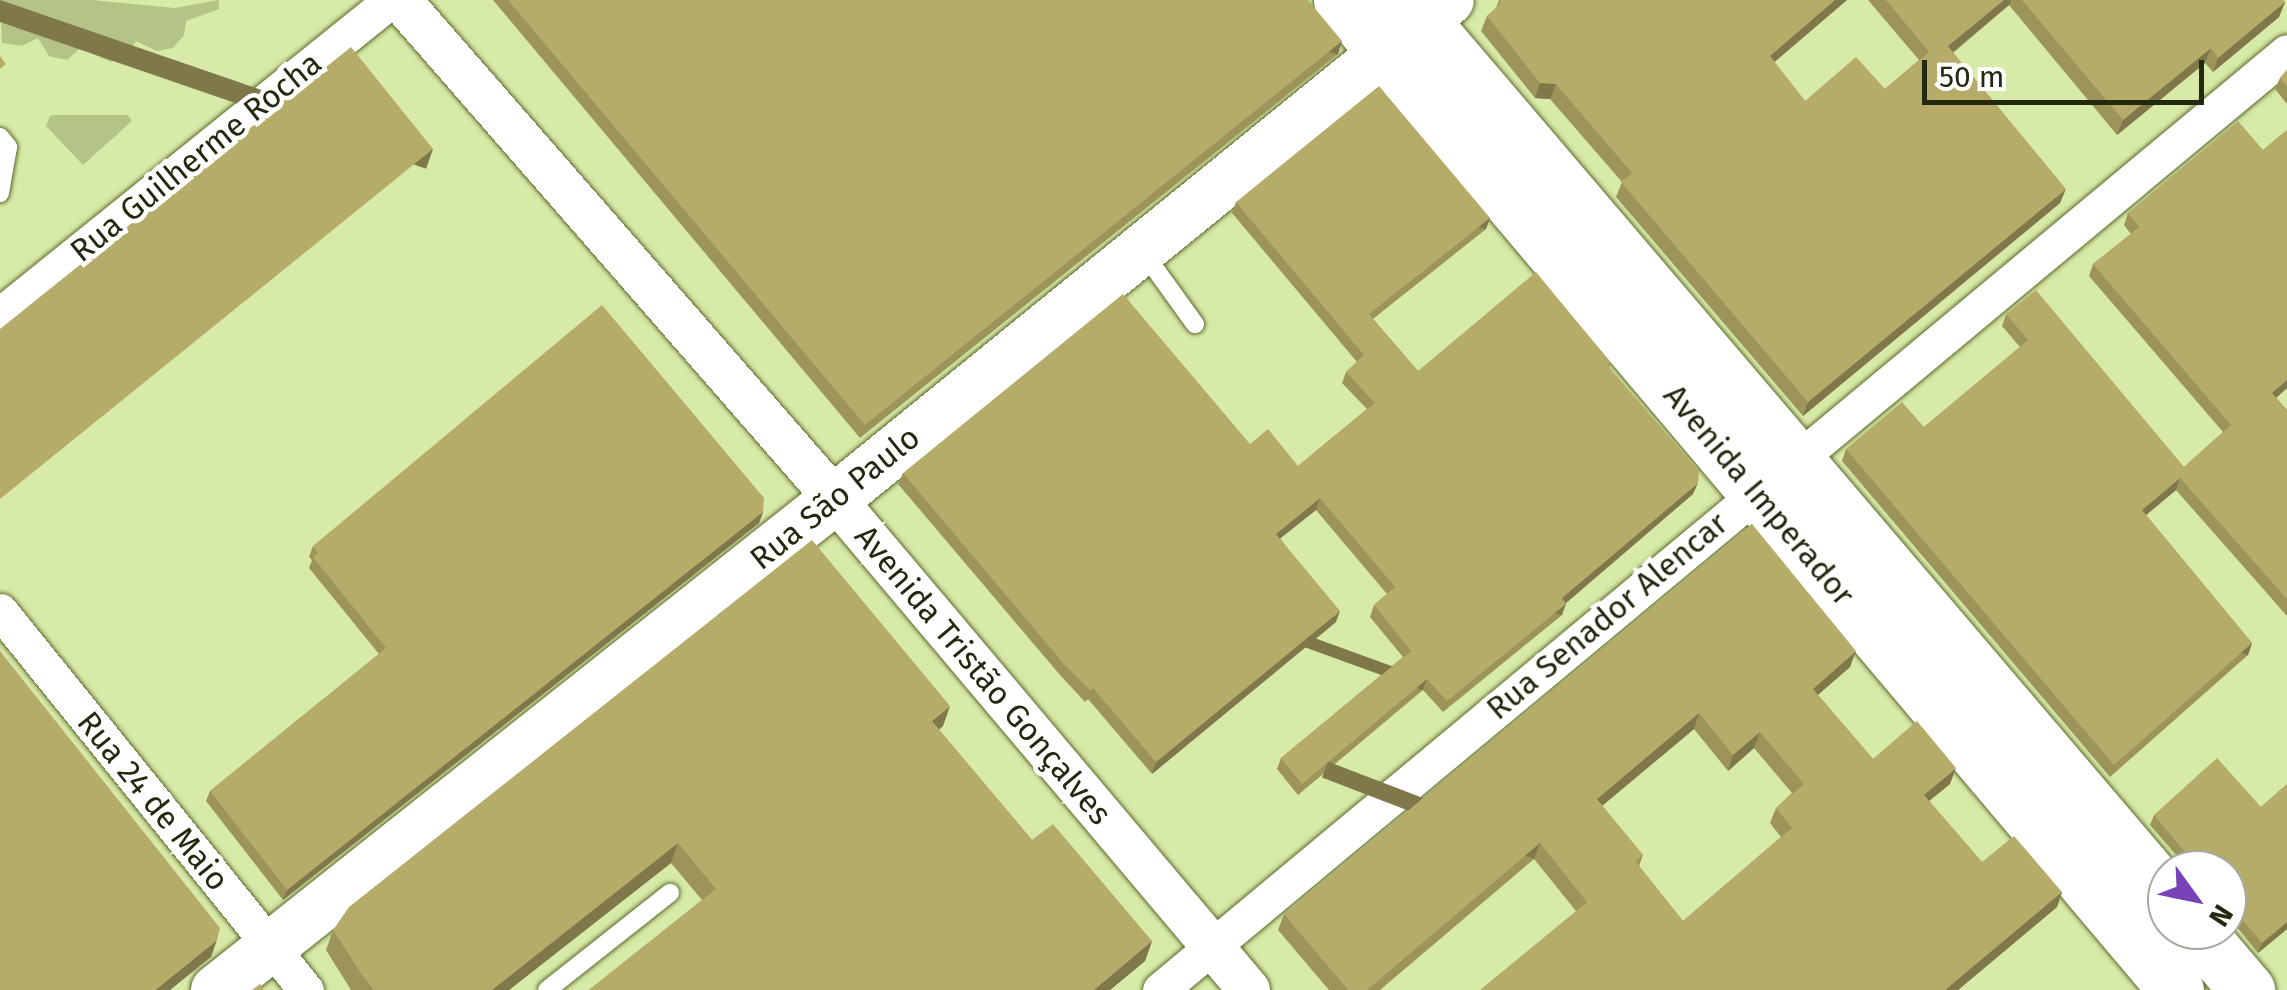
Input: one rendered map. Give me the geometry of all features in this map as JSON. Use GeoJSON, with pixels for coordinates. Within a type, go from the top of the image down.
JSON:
{"type":"FeatureCollection","features":[{"type":"Feature","properties":{"kind":"main road","name":"Avenida Imperador"},"geometry":{"type":"LineString","coordinates":[[1341,0],[1415,18],[2176,990]]}},
{"type":"Feature","properties":{"kind":"main road","name":"Rua São Paulo"},"geometry":{"type":"LineString","coordinates":[[216,990],[835,499],[1415,18]]}},
{"type":"Feature","properties":{"kind":"main road","name":"Avenida Imperador"},"geometry":{"type":"LineString","coordinates":[[1775,476],[2147,875]]}},
{"type":"Feature","properties":{"kind":"main road"},"geometry":{"type":"LineString","coordinates":[[2213,950],[2247,990]]}},
{"type":"Feature","properties":{"kind":"street","name":"Rua Guilherme Rocha"},"geometry":{"type":"LineString","coordinates":[[0,314],[391,0]]}},
{"type":"Feature","properties":{"kind":"street","name":"Avenida Tristão Gonçalves"},"geometry":{"type":"LineString","coordinates":[[400,0],[835,499],[1248,990]]}},
{"type":"Feature","properties":{"kind":"street","name":"Rua Senador Alencar"},"geometry":{"type":"LineString","coordinates":[[1160,990],[2287,52]]}},
{"type":"Feature","properties":{"kind":"street","name":"Rua 24 de Maio"},"geometry":{"type":"LineString","coordinates":[[0,612],[306,990]]}},
{"type":"Feature","properties":{"kind":"lane"},"geometry":{"type":"LineString","coordinates":[[0,137],[8,147],[2,183]]}},
{"type":"Feature","properties":{"kind":"lane"},"geometry":{"type":"LineString","coordinates":[[1140,248],[1195,324]]}},
{"type":"Feature","properties":{"kind":"lane"},"geometry":{"type":"LineString","coordinates":[[547,990],[670,894]]}},
{"type":"Feature","properties":{"kind":"green space"},"geometry":{"type":"Polygon","coordinates":[[[0,0],[91,0],[175,8],[219,0],[219,9],[186,21],[184,35],[173,48],[157,51],[136,41],[128,54],[111,62],[93,54],[85,44],[67,60],[49,56],[38,38],[22,46],[2,43],[0,0]]]}},
{"type":"Feature","properties":{"kind":"green space"},"geometry":{"type":"Polygon","coordinates":[[[128,115],[132,121],[83,165],[46,126],[50,116],[128,115]]]}},
{"type":"Feature","properties":{"kind":"building"},"geometry":{"type":"Polygon","coordinates":[[[508,0],[1308,0],[1342,41],[865,425],[508,0]]]}},
{"type":"Feature","properties":{"kind":"building"},"geometry":{"type":"Polygon","coordinates":[[[1500,0],[1835,0],[1770,56],[1805,101],[1856,57],[1885,89],[1929,52],[1886,0],[2004,0],[1948,46],[2066,189],[1808,402],[1621,182],[1632,173],[1556,84],[1540,83],[1487,16],[1500,0]]]}},
{"type":"Feature","properties":{"kind":"building"},"geometry":{"type":"Polygon","coordinates":[[[2022,0],[2285,2],[2218,58],[2211,48],[2123,120],[2022,0]]]}},
{"type":"Feature","properties":{"kind":"building"},"geometry":{"type":"Polygon","coordinates":[[[351,47],[433,149],[0,499],[0,329],[351,47]]]}},
{"type":"Feature","properties":{"kind":"building"},"geometry":{"type":"Polygon","coordinates":[[[1379,86],[1490,218],[1369,314],[1418,371],[1536,272],[1611,363],[1607,365],[1699,471],[1698,483],[1562,598],[1566,604],[1447,701],[1427,679],[1302,784],[1281,758],[1411,651],[1374,605],[1395,587],[1320,498],[1276,534],[1340,611],[1156,762],[1093,688],[1090,690],[1064,664],[903,473],[1123,294],[1250,444],[1268,429],[1298,466],[1375,403],[1346,372],[1364,355],[1236,202],[1379,86]]]}},
{"type":"Feature","properties":{"kind":"building"},"geometry":{"type":"Polygon","coordinates":[[[2238,121],[2263,150],[2287,130],[2287,380],[2272,393],[2287,410],[2287,599],[2180,478],[2142,510],[2252,643],[2114,765],[1846,449],[1902,402],[1924,427],[2028,340],[2006,314],[2036,290],[2184,467],[2231,425],[2093,264],[2139,227],[2128,213],[2238,121]]]}},
{"type":"Feature","properties":{"kind":"building"},"geometry":{"type":"Polygon","coordinates":[[[602,305],[764,498],[763,512],[287,890],[210,791],[386,648],[313,557],[318,553],[313,546],[602,305]]]}},
{"type":"Feature","properties":{"kind":"building"},"geometry":{"type":"Polygon","coordinates":[[[1752,524],[1856,651],[1813,689],[1873,759],[1917,721],[1956,768],[1924,795],[1982,862],[2014,836],[2062,892],[1945,990],[1480,990],[1587,902],[1540,843],[1367,990],[1348,990],[1284,914],[1752,524]],[[1699,713],[1597,799],[1643,855],[1635,861],[1683,921],[1792,828],[1776,808],[1804,784],[1760,732],[1733,755],[1699,713]]]}},
{"type":"Feature","properties":{"kind":"building"},"geometry":{"type":"Polygon","coordinates":[[[812,540],[950,706],[932,721],[1032,840],[1053,824],[1152,941],[1094,990],[589,990],[716,889],[678,843],[492,990],[374,990],[333,930],[349,907],[812,540]]]}},
{"type":"Feature","properties":{"kind":"building"},"geometry":{"type":"Polygon","coordinates":[[[0,651],[220,928],[217,940],[155,990],[0,990],[0,651]]]}},
{"type":"Feature","properties":{"kind":"building"},"geometry":{"type":"Polygon","coordinates":[[[2217,758],[2261,807],[2287,784],[2287,922],[2262,943],[2247,925],[2247,850],[2183,850],[2154,815],[2217,758]]]}}]}
